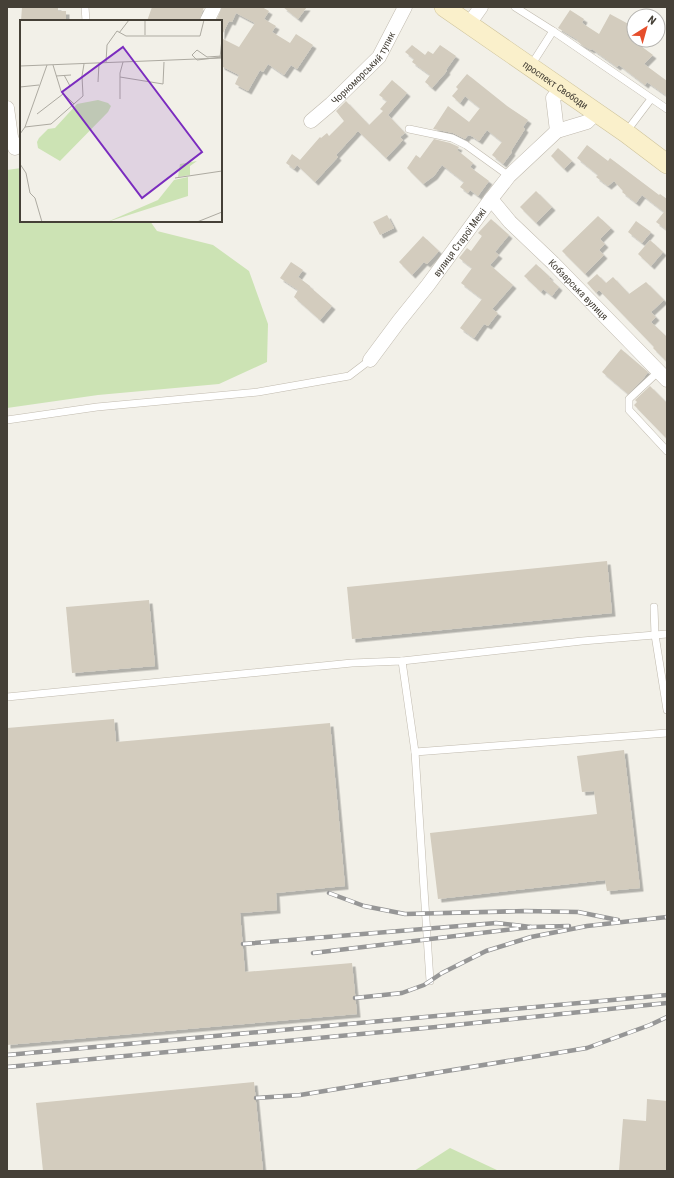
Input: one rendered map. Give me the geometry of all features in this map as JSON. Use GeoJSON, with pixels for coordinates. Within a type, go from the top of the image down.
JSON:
{"type":"FeatureCollection","features":[{"type":"Feature","properties":{"kind":"main road","name":"проспект Свободи"},"geometry":{"type":"LineString","coordinates":[[444,7],[597,112],[667,164]]}},
{"type":"Feature","properties":{"kind":"street"},"geometry":{"type":"LineString","coordinates":[[208,20],[214,7]]}},
{"type":"Feature","properties":{"kind":"street","name":"Чорноморський тупик"},"geometry":{"type":"LineString","coordinates":[[311,121],[332,104],[379,57],[405,7]]}},
{"type":"Feature","properties":{"kind":"street"},"geometry":{"type":"LineString","coordinates":[[469,24],[481,7]]}},
{"type":"Feature","properties":{"kind":"street"},"geometry":{"type":"LineString","coordinates":[[557,130],[553,98],[562,88]]}},
{"type":"Feature","properties":{"kind":"street"},"geometry":{"type":"LineString","coordinates":[[7,108],[14,149]]}},
{"type":"Feature","properties":{"kind":"street","name":"вулиця Старої Межі"},"geometry":{"type":"LineString","coordinates":[[370,360],[509,176],[557,130],[587,122],[597,112]]}},
{"type":"Feature","properties":{"kind":"street","name":"Кобзарська вулиця"},"geometry":{"type":"LineString","coordinates":[[491,198],[510,222],[558,268],[663,375]]}},
{"type":"Feature","properties":{"kind":"lane"},"geometry":{"type":"LineString","coordinates":[[85,7],[86,20]]}},
{"type":"Feature","properties":{"kind":"lane"},"geometry":{"type":"LineString","coordinates":[[515,7],[553,31],[667,109]]}},
{"type":"Feature","properties":{"kind":"lane"},"geometry":{"type":"LineString","coordinates":[[530,67],[553,31]]}},
{"type":"Feature","properties":{"kind":"lane"},"geometry":{"type":"LineString","coordinates":[[626,133],[651,98]]}},
{"type":"Feature","properties":{"kind":"lane"},"geometry":{"type":"LineString","coordinates":[[409,129],[452,138],[466,145],[509,176]]}},
{"type":"Feature","properties":{"kind":"lane"},"geometry":{"type":"LineString","coordinates":[[7,420],[97,407],[258,392],[349,376],[370,360]]}},
{"type":"Feature","properties":{"kind":"lane"},"geometry":{"type":"LineString","coordinates":[[663,375],[629,399],[629,410],[667,451]]}},
{"type":"Feature","properties":{"kind":"lane"},"geometry":{"type":"LineString","coordinates":[[654,608],[655,635],[667,710]]}},
{"type":"Feature","properties":{"kind":"lane"},"geometry":{"type":"LineString","coordinates":[[7,697],[352,663],[402,661],[582,641],[667,634]]}},
{"type":"Feature","properties":{"kind":"lane"},"geometry":{"type":"LineString","coordinates":[[402,661],[415,752],[430,981]]}},
{"type":"Feature","properties":{"kind":"lane"},"geometry":{"type":"LineString","coordinates":[[415,752],[667,733]]}},
{"type":"Feature","properties":{"kind":"green space"},"geometry":{"type":"Polygon","coordinates":[[[20,168],[20,222],[151,222],[157,231],[213,245],[249,271],[268,324],[267,362],[219,384],[98,395],[7,408],[7,170],[20,168]]]}},
{"type":"Feature","properties":{"kind":"green space"},"geometry":{"type":"Polygon","coordinates":[[[450,1148],[499,1171],[414,1171],[450,1148]]]}},
{"type":"Feature","properties":{"kind":"building"},"geometry":{"type":"Polygon","coordinates":[[[22,7],[58,7],[58,11],[66,11],[66,20],[21,20],[22,7]]]}},
{"type":"Feature","properties":{"kind":"building"},"geometry":{"type":"Polygon","coordinates":[[[152,7],[204,7],[199,20],[147,20],[152,7]]]}},
{"type":"Feature","properties":{"kind":"building"},"geometry":{"type":"Polygon","coordinates":[[[222,7],[262,7],[269,11],[264,19],[276,26],[272,32],[290,43],[296,34],[313,45],[297,69],[291,65],[284,75],[268,64],[263,72],[260,70],[248,91],[235,84],[239,75],[222,66],[222,38],[239,47],[255,23],[236,13],[232,22],[229,21],[222,35],[222,20],[216,20],[222,7]]]}},
{"type":"Feature","properties":{"kind":"building"},"geometry":{"type":"Polygon","coordinates":[[[283,7],[307,7],[298,19],[283,7]]]}},
{"type":"Feature","properties":{"kind":"building"},"geometry":{"type":"Polygon","coordinates":[[[570,10],[584,19],[582,23],[599,34],[610,14],[626,23],[626,48],[644,48],[653,55],[644,64],[667,81],[667,96],[647,82],[645,85],[619,65],[617,67],[592,49],[591,50],[582,45],[577,41],[578,40],[558,28],[570,10]]]}},
{"type":"Feature","properties":{"kind":"building"},"geometry":{"type":"Polygon","coordinates":[[[412,45],[425,55],[428,51],[433,54],[440,45],[456,56],[446,70],[447,71],[432,88],[425,82],[430,75],[412,62],[414,59],[405,52],[412,45]]]}},
{"type":"Feature","properties":{"kind":"building"},"geometry":{"type":"Polygon","coordinates":[[[467,74],[507,106],[528,120],[523,127],[525,129],[511,151],[512,152],[503,164],[492,155],[502,142],[487,130],[479,141],[470,135],[468,135],[465,139],[453,133],[433,129],[448,106],[469,122],[480,108],[465,96],[460,103],[452,96],[458,89],[456,87],[467,74]]]}},
{"type":"Feature","properties":{"kind":"building"},"geometry":{"type":"Polygon","coordinates":[[[392,80],[407,93],[388,115],[405,133],[400,137],[403,140],[386,158],[358,131],[336,155],[338,157],[315,182],[297,165],[294,169],[286,163],[292,154],[300,160],[320,137],[321,138],[327,133],[329,136],[344,121],[336,111],[346,101],[369,125],[383,111],[380,109],[387,101],[379,95],[392,80]]]}},
{"type":"Feature","properties":{"kind":"building"},"geometry":{"type":"Polygon","coordinates":[[[434,139],[459,147],[457,150],[473,163],[470,167],[489,181],[478,196],[470,190],[468,193],[460,187],[464,182],[442,165],[434,176],[423,184],[407,168],[416,155],[420,158],[434,139]]]}},
{"type":"Feature","properties":{"kind":"building"},"geometry":{"type":"Polygon","coordinates":[[[587,145],[608,161],[610,158],[659,195],[660,194],[667,199],[667,230],[656,222],[664,212],[642,195],[636,203],[622,192],[623,191],[614,181],[608,186],[596,177],[598,175],[577,158],[587,145]]]}},
{"type":"Feature","properties":{"kind":"building"},"geometry":{"type":"Polygon","coordinates":[[[558,148],[572,161],[564,169],[551,156],[558,148]]]}},
{"type":"Feature","properties":{"kind":"building"},"geometry":{"type":"Polygon","coordinates":[[[536,191],[552,207],[536,223],[520,207],[536,191]]]}},
{"type":"Feature","properties":{"kind":"building"},"geometry":{"type":"Polygon","coordinates":[[[387,215],[394,228],[380,235],[373,222],[387,215]]]}},
{"type":"Feature","properties":{"kind":"building"},"geometry":{"type":"Polygon","coordinates":[[[598,216],[611,228],[600,239],[605,244],[599,250],[604,255],[585,274],[562,251],[598,216]]]}},
{"type":"Feature","properties":{"kind":"building"},"geometry":{"type":"Polygon","coordinates":[[[491,219],[509,235],[495,252],[499,255],[490,265],[513,285],[492,309],[498,313],[488,326],[484,324],[474,338],[460,328],[482,299],[461,283],[472,268],[459,258],[467,248],[471,251],[482,236],[478,233],[491,219]]]}},
{"type":"Feature","properties":{"kind":"building"},"geometry":{"type":"Polygon","coordinates":[[[636,221],[651,232],[642,243],[628,232],[636,221]]]}},
{"type":"Feature","properties":{"kind":"building"},"geometry":{"type":"Polygon","coordinates":[[[423,236],[439,251],[427,264],[424,262],[412,275],[399,262],[423,236]]]}},
{"type":"Feature","properties":{"kind":"building"},"geometry":{"type":"Polygon","coordinates":[[[650,240],[663,252],[651,266],[638,254],[650,240]]]}},
{"type":"Feature","properties":{"kind":"building"},"geometry":{"type":"Polygon","coordinates":[[[291,262],[303,270],[298,277],[332,306],[320,320],[294,297],[298,290],[280,278],[291,262]]]}},
{"type":"Feature","properties":{"kind":"building"},"geometry":{"type":"Polygon","coordinates":[[[536,264],[559,287],[552,296],[543,289],[541,292],[524,276],[536,264]]]}},
{"type":"Feature","properties":{"kind":"building"},"geometry":{"type":"Polygon","coordinates":[[[597,274],[606,283],[613,277],[629,294],[646,282],[664,300],[651,312],[656,317],[651,322],[667,337],[667,362],[599,290],[596,293],[587,283],[597,274]]]}},
{"type":"Feature","properties":{"kind":"building"},"geometry":{"type":"Polygon","coordinates":[[[621,349],[648,372],[628,394],[602,372],[621,349]]]}},
{"type":"Feature","properties":{"kind":"building"},"geometry":{"type":"Polygon","coordinates":[[[650,386],[667,403],[667,439],[634,405],[637,402],[635,400],[650,386]]]}},
{"type":"Feature","properties":{"kind":"building"},"geometry":{"type":"Polygon","coordinates":[[[607,561],[612,613],[352,639],[347,587],[607,561]]]}},
{"type":"Feature","properties":{"kind":"building"},"geometry":{"type":"Polygon","coordinates":[[[149,600],[155,666],[72,673],[66,607],[149,600]]]}},
{"type":"Feature","properties":{"kind":"building"},"geometry":{"type":"Polygon","coordinates":[[[114,719],[116,742],[330,723],[345,886],[276,893],[277,910],[240,913],[245,972],[352,963],[357,1014],[7,1045],[7,728],[114,719]]]}},
{"type":"Feature","properties":{"kind":"building"},"geometry":{"type":"Polygon","coordinates":[[[624,750],[640,888],[607,891],[605,880],[438,899],[430,833],[597,814],[594,791],[582,792],[577,756],[624,750]]]}},
{"type":"Feature","properties":{"kind":"building"},"geometry":{"type":"Polygon","coordinates":[[[254,1082],[263,1171],[43,1171],[36,1103],[254,1082]]]}},
{"type":"Feature","properties":{"kind":"building"},"geometry":{"type":"Polygon","coordinates":[[[647,1099],[667,1101],[667,1171],[619,1171],[623,1119],[646,1121],[647,1099]]]}},
{"type":"Feature","properties":{"kind":"railway"},"geometry":{"type":"LineString","coordinates":[[329,893],[364,906],[405,914],[525,911],[578,912],[618,920]]}},
{"type":"Feature","properties":{"kind":"railway"},"geometry":{"type":"LineString","coordinates":[[355,998],[402,993],[424,985],[442,973],[486,951],[531,937],[587,926],[667,917]]}},
{"type":"Feature","properties":{"kind":"railway"},"geometry":{"type":"LineString","coordinates":[[243,944],[496,923],[531,927]]}},
{"type":"Feature","properties":{"kind":"railway"},"geometry":{"type":"LineString","coordinates":[[313,953],[531,927],[569,926]]}},
{"type":"Feature","properties":{"kind":"railway"},"geometry":{"type":"LineString","coordinates":[[7,1055],[667,995]]}},
{"type":"Feature","properties":{"kind":"railway"},"geometry":{"type":"LineString","coordinates":[[7,1067],[436,1027],[667,1003]]}},
{"type":"Feature","properties":{"kind":"railway"},"geometry":{"type":"LineString","coordinates":[[256,1098],[300,1095],[587,1048],[650,1025],[667,1017]]}}]}
